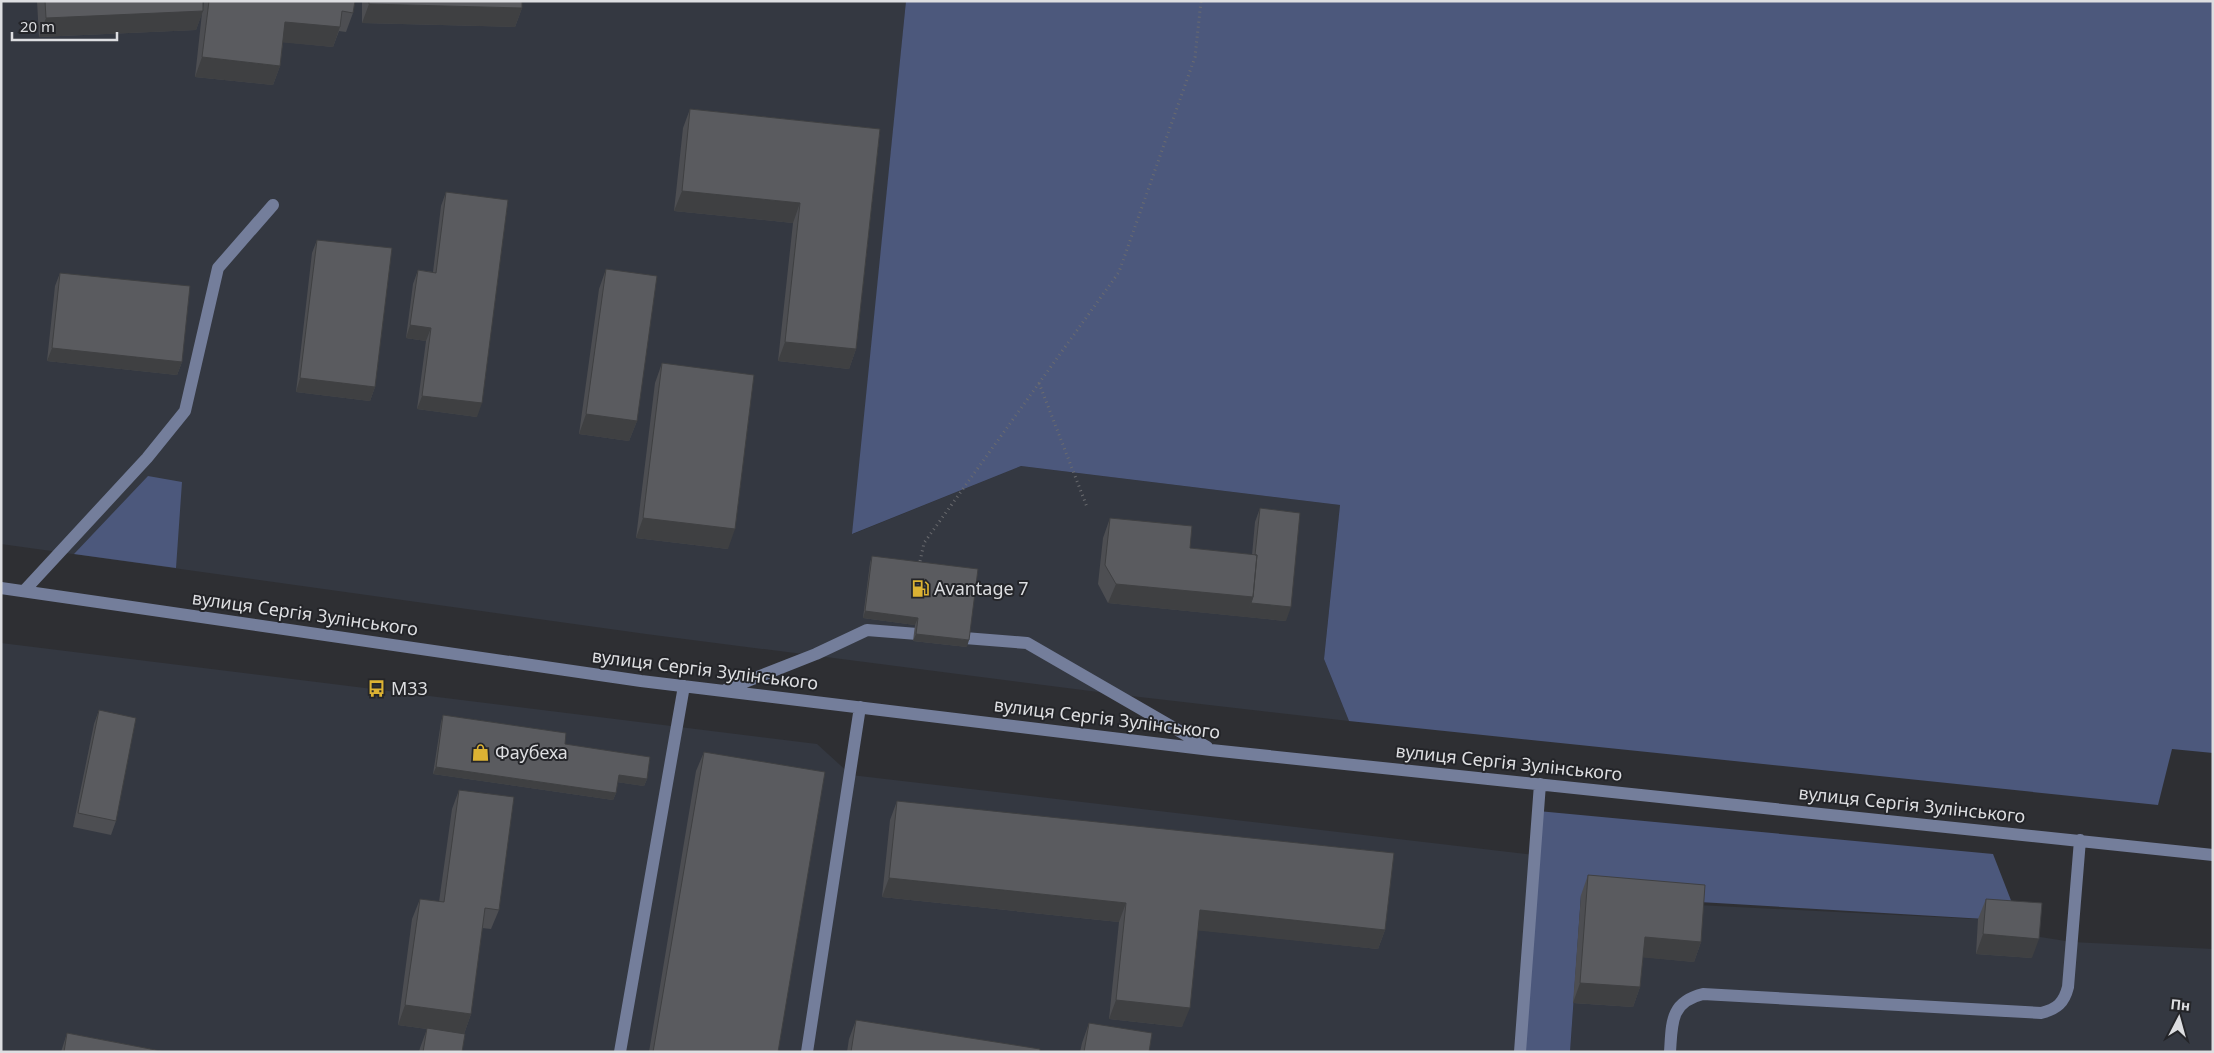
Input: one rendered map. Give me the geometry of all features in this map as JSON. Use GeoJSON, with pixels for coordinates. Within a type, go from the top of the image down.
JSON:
{"type":"FeatureCollection","features":[{"type":"Feature","properties":{"kind":"street"},"geometry":{"type":"LineString","coordinates":[[24,591],[147,458],[185,411],[218,268],[273,206]]}},
{"type":"Feature","properties":{"kind":"street","name":"вулиця Сергія Зулінського"},"geometry":{"type":"LineString","coordinates":[[1,588],[684,686],[1211,750],[2213,855]]}},
{"type":"Feature","properties":{"kind":"street"},"geometry":{"type":"LineString","coordinates":[[724,690],[816,654],[867,630],[1027,643],[1211,750]]}},
{"type":"Feature","properties":{"kind":"street"},"geometry":{"type":"LineString","coordinates":[[620,1052],[684,686]]}},
{"type":"Feature","properties":{"kind":"street"},"geometry":{"type":"LineString","coordinates":[[807,1052],[860,707]]}},
{"type":"Feature","properties":{"kind":"street"},"geometry":{"type":"LineString","coordinates":[[1520,1052],[1540,784]]}},
{"type":"Feature","properties":{"kind":"street"},"geometry":{"type":"LineString","coordinates":[[1670,1052],[1671,1029],[1680,1004],[1690,997],[1703,994],[2041,1013],[2052,1010],[2066,998],[2068,987],[2080,840]]}},
{"type":"Feature","properties":{"kind":"path"},"geometry":{"type":"LineString","coordinates":[[918,570],[924,543],[1118,272],[1195,58],[1201,1]]}},
{"type":"Feature","properties":{"kind":"path"},"geometry":{"type":"LineString","coordinates":[[1039,382],[1087,507]]}},
{"type":"Feature","properties":{"kind":"shaded area"},"geometry":{"type":"Polygon","coordinates":[[[1,1],[906,1],[853,534],[1021,466],[1340,505],[1324,659],[1349,721],[1114,694],[646,634],[1,544],[1,1]]]}},
{"type":"Feature","properties":{"kind":"shaded area"},"geometry":{"type":"Polygon","coordinates":[[[906,1],[2213,1],[2213,753],[2172,749],[2158,805],[1349,721],[1324,659],[1340,505],[1021,466],[852,534],[906,1]]]}},
{"type":"Feature","properties":{"kind":"shaded area"},"geometry":{"type":"Polygon","coordinates":[[[148,476],[182,482],[176,568],[74,554],[148,476]]]}},
{"type":"Feature","properties":{"kind":"shaded area"},"geometry":{"type":"Polygon","coordinates":[[[1,643],[817,744],[851,775],[1535,855],[1520,1052],[1,1052],[1,643]]]}},
{"type":"Feature","properties":{"kind":"shaded area"},"geometry":{"type":"Polygon","coordinates":[[[1538,811],[1993,854],[2019,921],[1581,895],[1570,1052],[1520,1052],[1538,811]]]}},
{"type":"Feature","properties":{"kind":"shaded area"},"geometry":{"type":"Polygon","coordinates":[[[1581,895],[1698,905],[2035,922],[2034,936],[2072,942],[2213,949],[2213,1052],[1570,1052],[1581,895]]]}},
{"type":"Feature","properties":{"kind":"building"},"geometry":{"type":"Polygon","coordinates":[[[45,1],[203,1],[203,11],[46,18],[45,1]]]}},
{"type":"Feature","properties":{"kind":"building"},"geometry":{"type":"Polygon","coordinates":[[[209,1],[355,1],[353,13],[342,11],[340,27],[285,22],[280,66],[202,57],[209,1]]]}},
{"type":"Feature","properties":{"kind":"building"},"geometry":{"type":"Polygon","coordinates":[[[369,1],[522,1],[522,8],[369,4],[369,1]]]}},
{"type":"Feature","properties":{"kind":"building"},"geometry":{"type":"Polygon","coordinates":[[[690,109],[880,129],[856,349],[785,342],[800,203],[682,191],[690,109]]]}},
{"type":"Feature","properties":{"kind":"building"},"geometry":{"type":"Polygon","coordinates":[[[446,192],[508,200],[482,403],[422,396],[431,328],[410,325],[418,270],[436,273],[446,192]]]}},
{"type":"Feature","properties":{"kind":"building"},"geometry":{"type":"Polygon","coordinates":[[[317,240],[392,248],[375,387],[300,378],[317,240]]]}},
{"type":"Feature","properties":{"kind":"building"},"geometry":{"type":"Polygon","coordinates":[[[606,269],[657,276],[637,421],[586,414],[606,269]]]}},
{"type":"Feature","properties":{"kind":"building"},"geometry":{"type":"Polygon","coordinates":[[[60,273],[190,286],[182,362],[52,348],[60,273]]]}},
{"type":"Feature","properties":{"kind":"building"},"geometry":{"type":"Polygon","coordinates":[[[662,363],[754,375],[735,529],[643,518],[662,363]]]}},
{"type":"Feature","properties":{"kind":"building"},"geometry":{"type":"Polygon","coordinates":[[[1260,508],[1300,513],[1291,607],[1251,603],[1260,508]]]}},
{"type":"Feature","properties":{"kind":"building"},"geometry":{"type":"Polygon","coordinates":[[[1110,518],[1192,526],[1190,548],[1257,555],[1253,597],[1116,584],[1105,565],[1110,518]]]}},
{"type":"Feature","properties":{"kind":"building"},"geometry":{"type":"Polygon","coordinates":[[[872,556],[978,569],[969,640],[916,634],[918,618],[865,611],[872,556]]]}},
{"type":"Feature","properties":{"kind":"building"},"geometry":{"type":"Polygon","coordinates":[[[99,710],[136,718],[116,821],[78,813],[99,710]]]}},
{"type":"Feature","properties":{"kind":"building"},"geometry":{"type":"Polygon","coordinates":[[[443,715],[566,733],[565,744],[650,757],[647,779],[619,775],[616,793],[436,767],[443,715]]]}},
{"type":"Feature","properties":{"kind":"building"},"geometry":{"type":"Polygon","coordinates":[[[704,752],[825,772],[778,1052],[653,1052],[704,752]]]}},
{"type":"Feature","properties":{"kind":"building"},"geometry":{"type":"Polygon","coordinates":[[[459,790],[514,797],[499,910],[485,908],[471,1014],[405,1005],[420,899],[444,902],[459,790]]]}},
{"type":"Feature","properties":{"kind":"building"},"geometry":{"type":"Polygon","coordinates":[[[897,801],[1394,853],[1385,930],[1200,910],[1190,1008],[1116,1000],[1126,903],[889,878],[897,801]]]}},
{"type":"Feature","properties":{"kind":"building"},"geometry":{"type":"Polygon","coordinates":[[[1588,875],[1705,885],[1701,942],[1645,937],[1640,987],[1580,983],[1588,875]]]}},
{"type":"Feature","properties":{"kind":"building"},"geometry":{"type":"Polygon","coordinates":[[[1986,899],[2042,903],[2039,939],[1983,934],[1986,899]]]}},
{"type":"Feature","properties":{"kind":"building"},"geometry":{"type":"Polygon","coordinates":[[[856,1020],[1040,1049],[1040,1052],[851,1052],[856,1020]]]}},
{"type":"Feature","properties":{"kind":"building"},"geometry":{"type":"Polygon","coordinates":[[[1089,1023],[1152,1033],[1149,1052],[1084,1052],[1089,1023]]]}},
{"type":"Feature","properties":{"kind":"building"},"geometry":{"type":"Polygon","coordinates":[[[427,1028],[465,1034],[462,1052],[423,1052],[427,1028]]]}},
{"type":"Feature","properties":{"kind":"building"},"geometry":{"type":"Polygon","coordinates":[[[67,1033],[166,1052],[64,1052],[67,1033]]]}},
{"type":"Feature","properties":{"kind":"place","name":"Avantage 7"},"geometry":{"type":"Point","coordinates":[920,589]}},
{"type":"Feature","properties":{"kind":"place","name":"М33"},"geometry":{"type":"Point","coordinates":[377,689]}},
{"type":"Feature","properties":{"kind":"place","name":"Фаубеха"},"geometry":{"type":"Point","coordinates":[481,753]}}]}
